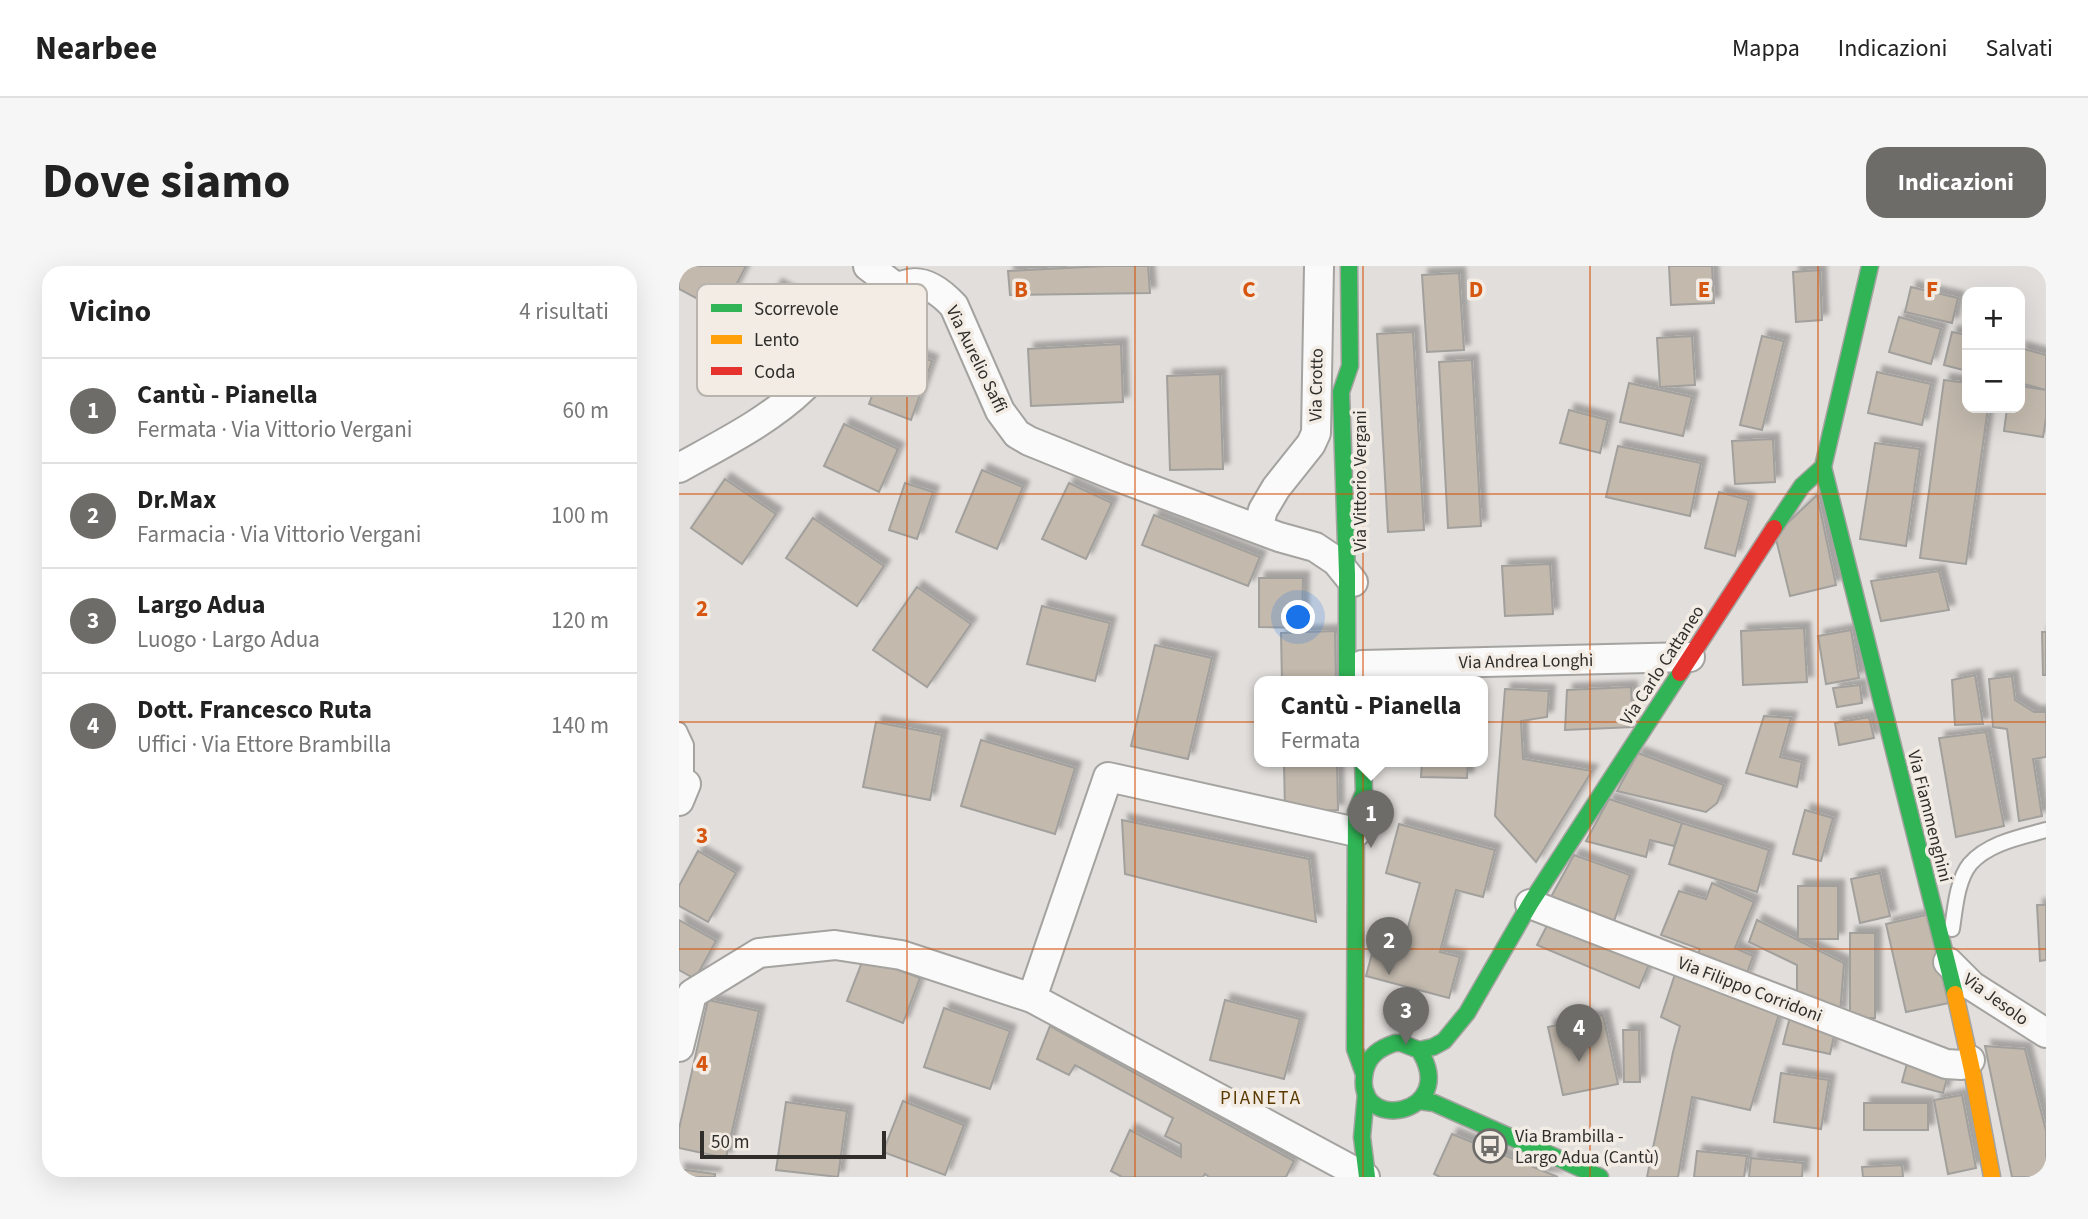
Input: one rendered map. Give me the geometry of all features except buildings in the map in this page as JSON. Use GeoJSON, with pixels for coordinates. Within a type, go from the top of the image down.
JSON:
{"type":"FeatureCollection","features":[{"type":"Feature","properties":{"kind":"street"},"geometry":{"type":"LineString","coordinates":[[868,266],[892,284]]}},
{"type":"Feature","properties":{"kind":"street","name":"Via Crotto"},"geometry":{"type":"LineString","coordinates":[[1268,532],[1268,501],[1311,444],[1315,433],[1319,266]]}},
{"type":"Feature","properties":{"kind":"street","name":"Via Vittorio Vergani"},"geometry":{"type":"LineString","coordinates":[[1349,266],[1350,366],[1341,392],[1345,513],[1357,676]]}},
{"type":"Feature","properties":{"kind":"street"},"geometry":{"type":"LineString","coordinates":[[1823,467],[1870,266]]}},
{"type":"Feature","properties":{"kind":"street","name":"Via Aurelio Saffi"},"geometry":{"type":"LineString","coordinates":[[927,286],[943,294],[954,306],[1000,411],[1017,434],[1118,477],[1315,547],[1335,561],[1352,597]]}},
{"type":"Feature","properties":{"kind":"street","name":"Via Vittorio Vergani"},"geometry":{"type":"LineString","coordinates":[[1350,366],[1360,390]]}},
{"type":"Feature","properties":{"kind":"street"},"geometry":{"type":"LineString","coordinates":[[679,468],[768,416],[793,396]]}},
{"type":"Feature","properties":{"kind":"street","name":"Via Carlo Cattaneo"},"geometry":{"type":"LineString","coordinates":[[1419,1050],[1424,1051],[1444,1041],[1467,1013],[1530,904],[1787,508],[1803,486],[1823,467]]}},
{"type":"Feature","properties":{"kind":"street","name":"Via Fiammenghini"},"geometry":{"type":"LineString","coordinates":[[1823,467],[1948,962],[1992,1177]]}},
{"type":"Feature","properties":{"kind":"street","name":"Via Vittorio Vergani"},"geometry":{"type":"LineString","coordinates":[[1357,676],[1352,597],[1360,486]]}},
{"type":"Feature","properties":{"kind":"street","name":"Via Aurelio Saffi"},"geometry":{"type":"LineString","coordinates":[[1268,532],[1318,531],[1328,527],[1345,513]]}},
{"type":"Feature","properties":{"kind":"street","name":"Via Aurelio Saffi"},"geometry":{"type":"LineString","coordinates":[[1268,532],[1315,564],[1336,594],[1352,597]]}},
{"type":"Feature","properties":{"kind":"street","name":"Via Andrea Longhi"},"geometry":{"type":"LineString","coordinates":[[1357,676],[1690,657]]}},
{"type":"Feature","properties":{"kind":"street"},"geometry":{"type":"LineString","coordinates":[[1363,767],[1364,792],[1356,822],[1355,1049],[1364,1074],[1366,1093],[1362,1137],[1366,1177]]}},
{"type":"Feature","properties":{"kind":"street"},"geometry":{"type":"LineString","coordinates":[[1032,998],[1108,777],[1356,822]]}},
{"type":"Feature","properties":{"kind":"street"},"geometry":{"type":"LineString","coordinates":[[1345,792],[1356,822]]}},
{"type":"Feature","properties":{"kind":"street","name":"Via Filippo Corridoni"},"geometry":{"type":"LineString","coordinates":[[1530,904],[1946,1064],[1956,1065],[1970,1060]]}},
{"type":"Feature","properties":{"kind":"street"},"geometry":{"type":"LineString","coordinates":[[679,1048],[692,994],[759,953],[835,945],[901,954],[1032,998],[1366,1177]]}},
{"type":"Feature","properties":{"kind":"street","name":"Via Jesolo"},"geometry":{"type":"LineString","coordinates":[[1948,962],[1972,986],[2046,1033]]}},
{"type":"Feature","properties":{"kind":"street"},"geometry":{"type":"LineString","coordinates":[[1355,971],[1372,1014]]}},
{"type":"Feature","properties":{"kind":"street"},"geometry":{"type":"LineString","coordinates":[[1366,1093],[1373,1103],[1383,1109],[1398,1111],[1419,1101],[1430,1082],[1430,1070],[1419,1050],[1385,1034]]}},
{"type":"Feature","properties":{"kind":"street"},"geometry":{"type":"LineString","coordinates":[[1364,1074],[1371,1055],[1384,1045],[1401,1043]]}},
{"type":"Feature","properties":{"kind":"street"},"geometry":{"type":"LineString","coordinates":[[1419,1101],[1434,1103],[1600,1177]]}},
{"type":"Feature","properties":{"kind":"street"},"geometry":{"type":"LineString","coordinates":[[1389,1128],[1398,1111]]}},
{"type":"Feature","properties":{"kind":"street"},"geometry":{"type":"LineString","coordinates":[[1366,1177],[1380,1148]]}},
{"type":"Feature","properties":{"kind":"lane"},"geometry":{"type":"LineString","coordinates":[[679,730],[686,745],[682,793]]}},
{"type":"Feature","properties":{"kind":"lane"},"geometry":{"type":"LineString","coordinates":[[1948,962],[1957,900],[1970,865],[1988,850],[2004,842],[2046,830]]}},
{"type":"Feature","properties":{"kind":"traffic: fast"},"geometry":{"type":"LineString","coordinates":[[1347,676],[1347,574],[1341,392],[1350,366],[1349,266]]}},
{"type":"Feature","properties":{"kind":"traffic: fast"},"geometry":{"type":"LineString","coordinates":[[1774,528],[1802,486],[1823,467],[1870,266]]}},
{"type":"Feature","properties":{"kind":"traffic: fast"},"geometry":{"type":"LineString","coordinates":[[1823,467],[1955,994]]}},
{"type":"Feature","properties":{"kind":"traffic: fast"},"geometry":{"type":"LineString","coordinates":[[1419,1050],[1444,1041],[1467,1013],[1530,904],[1680,673]]}},
{"type":"Feature","properties":{"kind":"traffic: fast"},"geometry":{"type":"LineString","coordinates":[[1363,767],[1364,792],[1356,812],[1355,1049],[1364,1074]]}},
{"type":"Feature","properties":{"kind":"traffic: fast"},"geometry":{"type":"LineString","coordinates":[[1395,1043],[1419,1050],[1428,1072],[1426,1090],[1417,1103],[1403,1109],[1387,1110],[1373,1104],[1365,1091],[1365,1071],[1376,1053],[1395,1043]]}},
{"type":"Feature","properties":{"kind":"traffic: fast"},"geometry":{"type":"LineString","coordinates":[[1366,1093],[1362,1137],[1367,1177]]}},
{"type":"Feature","properties":{"kind":"traffic: fast"},"geometry":{"type":"LineString","coordinates":[[1419,1101],[1434,1103],[1600,1177]]}},
{"type":"Feature","properties":{"kind":"traffic: slow"},"geometry":{"type":"LineString","coordinates":[[1955,994],[1992,1177]]}},
{"type":"Feature","properties":{"kind":"traffic: jam"},"geometry":{"type":"LineString","coordinates":[[1680,673],[1774,528]]}},
{"type":"Feature","properties":{"kind":"place","name":"Cantù - Pianella"},"geometry":{"type":"Point","coordinates":[1371,848]}},
{"type":"Feature","properties":{"kind":"place","name":"Dr.Max"},"geometry":{"type":"Point","coordinates":[1389,975]}},
{"type":"Feature","properties":{"kind":"place","name":"Largo Adua"},"geometry":{"type":"Point","coordinates":[1406,1045]}},
{"type":"Feature","properties":{"kind":"place","name":"Dott. Francesco Ruta"},"geometry":{"type":"Point","coordinates":[1579,1062]}},
{"type":"Feature","properties":{"kind":"place","name":"Via Brambilla - Largo Adua (Cantù)"},"geometry":{"type":"Point","coordinates":[1490,1146]}},
{"type":"Feature","properties":{"kind":"district","name":"PIANETA"},"geometry":{"type":"Point","coordinates":[1261,1097]}}]}
